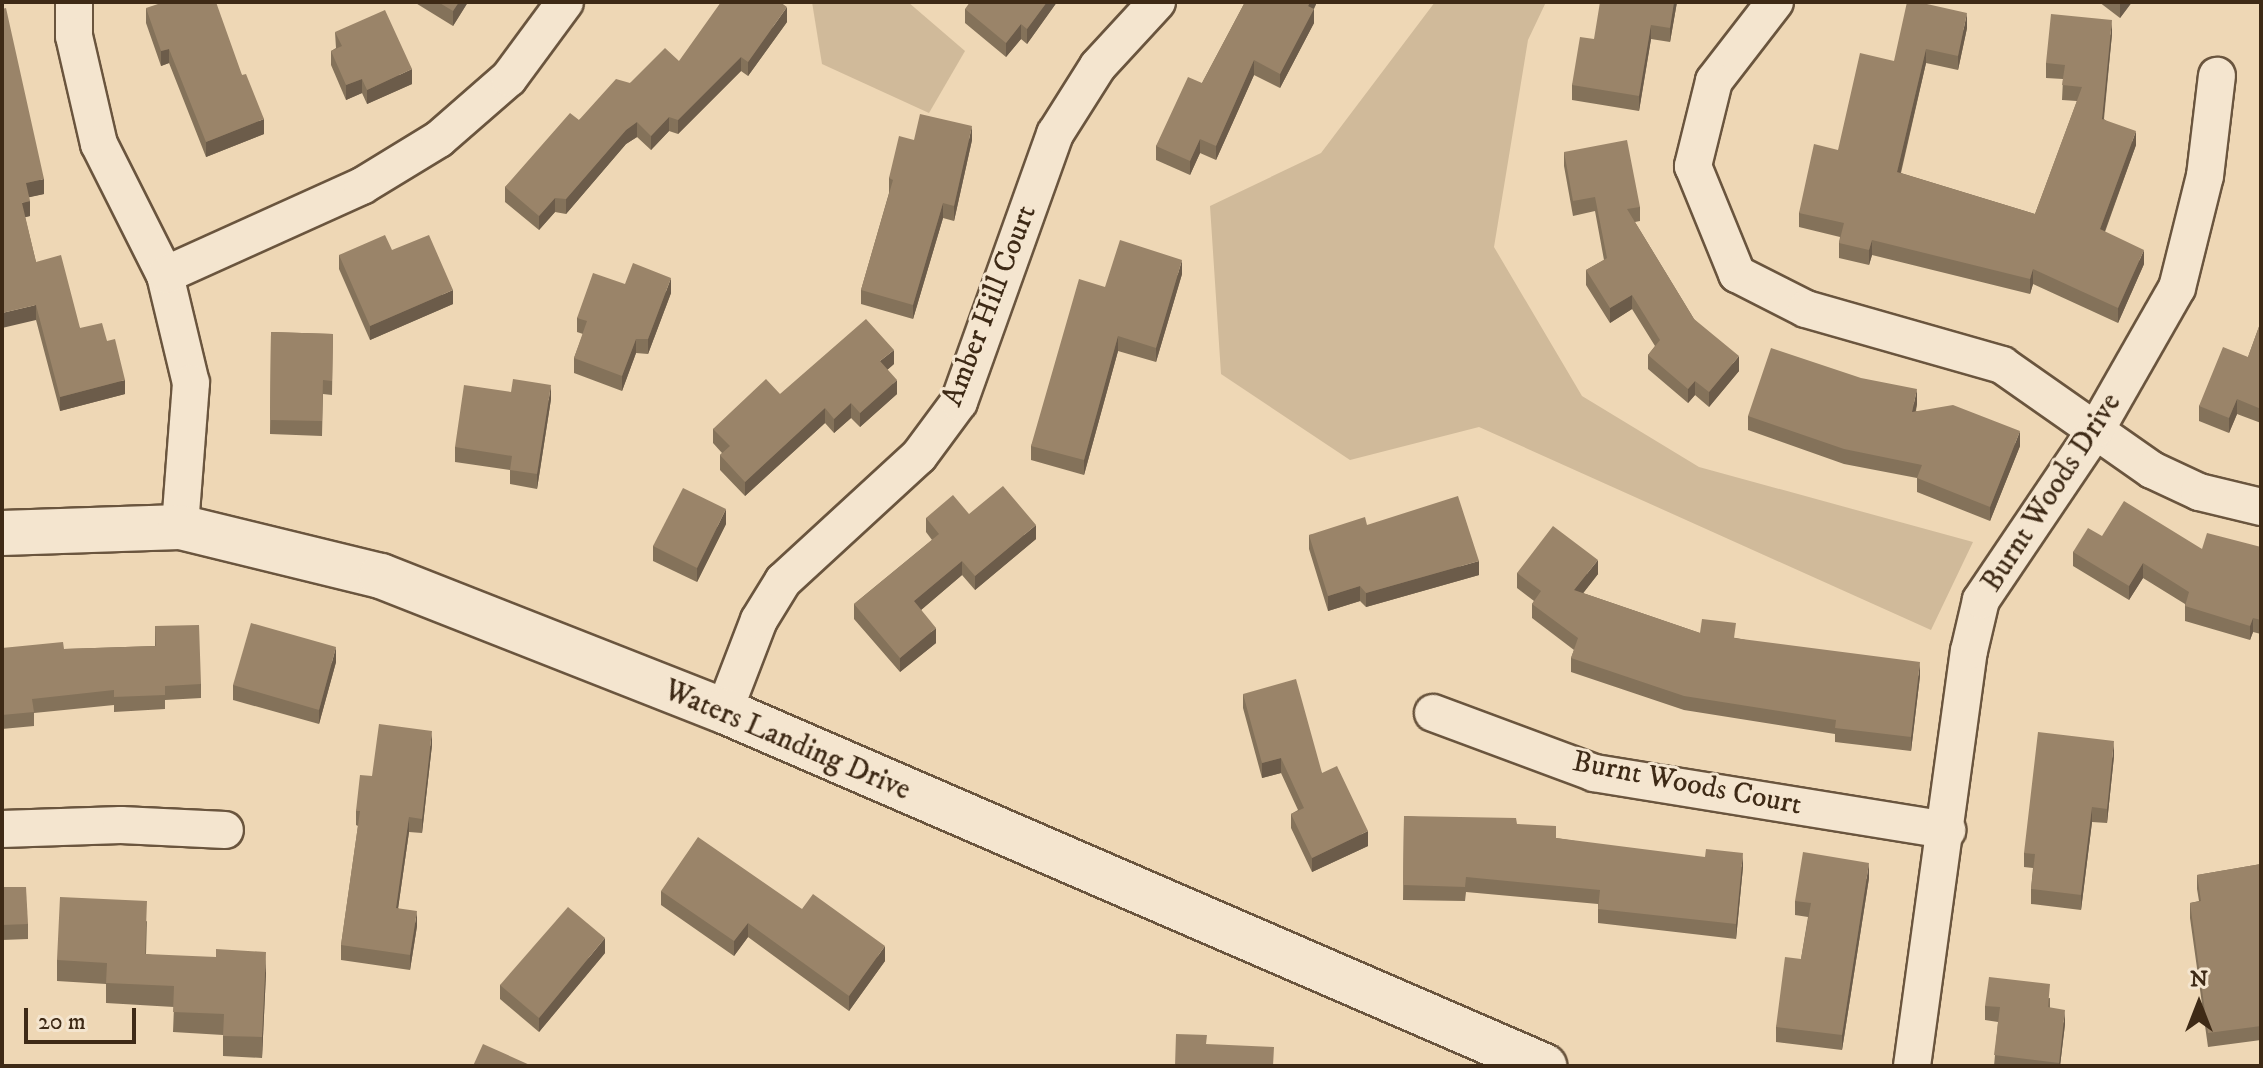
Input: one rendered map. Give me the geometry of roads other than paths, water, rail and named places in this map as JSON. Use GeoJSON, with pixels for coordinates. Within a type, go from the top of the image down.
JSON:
{"type":"FeatureCollection","features":[{"type":"Feature","properties":{"kind":"street"},"geometry":{"type":"LineString","coordinates":[[74,2],[74,36],[99,144],[165,275],[191,383],[180,527]]}},
{"type":"Feature","properties":{"kind":"street"},"geometry":{"type":"LineString","coordinates":[[165,275],[362,186],[439,139],[509,78],[565,2]]}},
{"type":"Feature","properties":{"kind":"street","name":"Amber Hill Court"},"geometry":{"type":"LineString","coordinates":[[724,711],[759,620],[783,581],[919,456],[959,402],[1055,134],[1098,66],[1157,2]]}},
{"type":"Feature","properties":{"kind":"street"},"geometry":{"type":"LineString","coordinates":[[1775,2],[1714,81],[1693,166],[1737,274],[1806,309],[2002,365],[2097,428],[2152,470],[2199,492],[2261,507]]}},
{"type":"Feature","properties":{"kind":"street","name":"Burnt Woods Drive"},"geometry":{"type":"LineString","coordinates":[[1912,1066],[1947,830],[1969,651],[1981,600],[2097,428],[2177,288],[2205,176],[2217,76]]}},
{"type":"Feature","properties":{"kind":"street","name":"Waters Landing Drive"},"geometry":{"type":"LineString","coordinates":[[2,533],[180,527],[381,576],[724,711],[1544,1066]]}},
{"type":"Feature","properties":{"kind":"street","name":"Burnt Woods Court"},"geometry":{"type":"LineString","coordinates":[[1433,713],[1594,773],[1947,830]]}},
{"type":"Feature","properties":{"kind":"street"},"geometry":{"type":"LineString","coordinates":[[2,829],[121,825],[225,830]]}}]}
